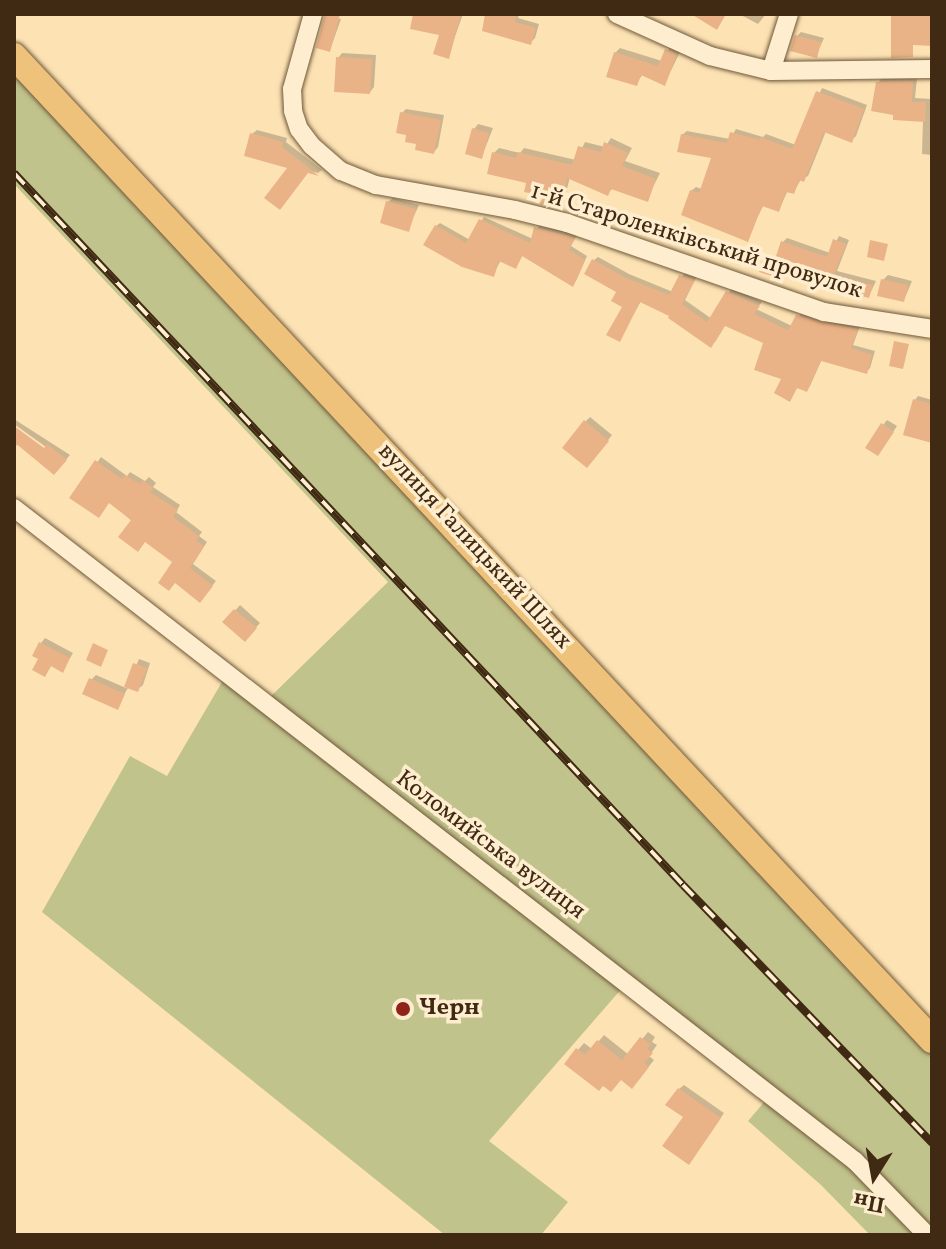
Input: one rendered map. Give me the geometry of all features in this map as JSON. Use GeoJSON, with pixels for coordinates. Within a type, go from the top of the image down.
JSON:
{"type":"FeatureCollection","features":[{"type":"Feature","properties":{"kind":"highway","name":"вулиця Галицький Шлях"},"geometry":{"type":"LineString","coordinates":[[14,56],[932,1040]]}},
{"type":"Feature","properties":{"kind":"street","name":"1-й Староленківський провулок"},"geometry":{"type":"LineString","coordinates":[[313,14],[292,89],[293,111],[299,129],[312,146],[341,171],[376,185],[515,210],[567,223],[824,312],[932,329]]}},
{"type":"Feature","properties":{"kind":"street"},"geometry":{"type":"LineString","coordinates":[[617,14],[710,56],[771,71],[932,69]]}},
{"type":"Feature","properties":{"kind":"street"},"geometry":{"type":"LineString","coordinates":[[771,71],[789,14]]}},
{"type":"Feature","properties":{"kind":"street","name":"Коломийська вулиця"},"geometry":{"type":"LineString","coordinates":[[14,508],[855,1161],[927,1235]]}},
{"type":"Feature","properties":{"kind":"green space"},"geometry":{"type":"Polygon","coordinates":[[[14,48],[932,1031],[932,1235],[870,1235],[821,1185],[748,1121],[765,1101],[624,986],[489,1141],[568,1202],[541,1235],[445,1235],[42,912],[130,756],[167,776],[229,670],[268,699],[388,582],[14,184],[14,48]]]}},
{"type":"Feature","properties":{"kind":"building"},"geometry":{"type":"Polygon","coordinates":[[[325,14],[340,14],[330,52],[316,48],[325,14]]]}},
{"type":"Feature","properties":{"kind":"building"},"geometry":{"type":"Polygon","coordinates":[[[413,14],[461,14],[449,59],[433,54],[439,35],[410,29],[413,14]]]}},
{"type":"Feature","properties":{"kind":"building"},"geometry":{"type":"Polygon","coordinates":[[[485,14],[517,14],[515,22],[536,28],[531,45],[482,31],[485,14]]]}},
{"type":"Feature","properties":{"kind":"building"},"geometry":{"type":"Polygon","coordinates":[[[691,14],[726,14],[717,30],[691,14]]]}},
{"type":"Feature","properties":{"kind":"building"},"geometry":{"type":"Polygon","coordinates":[[[891,14],[932,14],[932,46],[913,45],[913,57],[891,58],[891,14]]]}},
{"type":"Feature","properties":{"kind":"building"},"geometry":{"type":"Polygon","coordinates":[[[795,35],[821,42],[817,58],[790,51],[795,35]]]}},
{"type":"Feature","properties":{"kind":"building"},"geometry":{"type":"Polygon","coordinates":[[[665,49],[677,54],[665,86],[641,75],[637,86],[606,77],[614,52],[658,66],[665,49]]]}},
{"type":"Feature","properties":{"kind":"building"},"geometry":{"type":"Polygon","coordinates":[[[336,57],[372,59],[370,94],[334,92],[336,57]]]}},
{"type":"Feature","properties":{"kind":"building"},"geometry":{"type":"Polygon","coordinates":[[[913,81],[912,102],[926,102],[925,122],[893,120],[893,115],[871,111],[876,82],[913,81]]]}},
{"type":"Feature","properties":{"kind":"building"},"geometry":{"type":"Polygon","coordinates":[[[816,91],[864,109],[852,143],[824,132],[804,182],[799,180],[794,194],[786,192],[779,212],[762,206],[748,242],[681,215],[690,190],[699,193],[711,158],[677,152],[681,134],[727,143],[730,132],[759,140],[760,137],[792,149],[816,91]]]}},
{"type":"Feature","properties":{"kind":"building"},"geometry":{"type":"Polygon","coordinates":[[[400,112],[441,120],[434,154],[415,150],[416,144],[405,142],[406,135],[396,133],[400,112]]]}},
{"type":"Feature","properties":{"kind":"building"},"geometry":{"type":"Polygon","coordinates":[[[472,128],[489,133],[482,159],[465,154],[472,128]]]}},
{"type":"Feature","properties":{"kind":"building"},"geometry":{"type":"Polygon","coordinates":[[[250,133],[283,142],[282,147],[319,176],[308,173],[280,210],[264,198],[287,168],[244,156],[250,133]]]}},
{"type":"Feature","properties":{"kind":"building"},"geometry":{"type":"Polygon","coordinates":[[[604,142],[628,153],[622,166],[656,179],[648,202],[611,189],[608,196],[567,178],[560,209],[540,204],[543,196],[524,192],[526,183],[487,174],[492,152],[516,158],[518,152],[572,165],[578,146],[601,152],[604,142]]]}},
{"type":"Feature","properties":{"kind":"building"},"geometry":{"type":"Polygon","coordinates":[[[386,201],[416,209],[409,232],[380,223],[386,201]]]}},
{"type":"Feature","properties":{"kind":"building"},"geometry":{"type":"Polygon","coordinates":[[[479,219],[530,243],[534,227],[575,238],[569,250],[585,260],[573,287],[522,256],[516,269],[499,261],[494,277],[462,267],[423,245],[435,225],[466,243],[479,219]]]}},
{"type":"Feature","properties":{"kind":"building"},"geometry":{"type":"Polygon","coordinates":[[[833,239],[846,244],[834,275],[873,285],[869,298],[810,283],[813,270],[776,256],[781,241],[827,257],[833,239]]]}},
{"type":"Feature","properties":{"kind":"building"},"geometry":{"type":"Polygon","coordinates":[[[870,240],[888,244],[884,261],[867,257],[870,240]]]}},
{"type":"Feature","properties":{"kind":"building"},"geometry":{"type":"Polygon","coordinates":[[[763,258],[776,261],[772,276],[759,272],[763,258]]]}},
{"type":"Feature","properties":{"kind":"building"},"geometry":{"type":"Polygon","coordinates":[[[592,259],[624,277],[669,295],[679,275],[695,280],[682,304],[707,322],[726,291],[760,306],[754,314],[788,330],[796,315],[858,329],[851,348],[872,355],[867,374],[821,361],[807,392],[797,388],[790,402],[774,393],[781,379],[754,370],[763,343],[725,326],[711,348],[669,316],[640,302],[620,342],[606,335],[622,307],[611,301],[616,292],[584,274],[592,259]]]}},
{"type":"Feature","properties":{"kind":"building"},"geometry":{"type":"Polygon","coordinates":[[[881,279],[908,285],[904,302],[877,296],[881,279]]]}},
{"type":"Feature","properties":{"kind":"building"},"geometry":{"type":"Polygon","coordinates":[[[894,341],[909,344],[903,369],[889,366],[894,341]]]}},
{"type":"Feature","properties":{"kind":"building"},"geometry":{"type":"Polygon","coordinates":[[[913,399],[932,404],[932,443],[903,435],[913,399]]]}},
{"type":"Feature","properties":{"kind":"building"},"geometry":{"type":"Polygon","coordinates":[[[584,420],[609,441],[587,468],[562,448],[584,420]]]}},
{"type":"Feature","properties":{"kind":"building"},"geometry":{"type":"Polygon","coordinates":[[[881,423],[894,432],[878,456],[865,448],[881,423]]]}},
{"type":"Feature","properties":{"kind":"building"},"geometry":{"type":"Polygon","coordinates":[[[14,426],[44,448],[47,444],[67,460],[54,475],[14,442],[14,426]]]}},
{"type":"Feature","properties":{"kind":"building"},"geometry":{"type":"Polygon","coordinates":[[[95,460],[122,479],[125,475],[140,484],[143,480],[153,488],[150,492],[178,510],[173,517],[199,536],[196,541],[204,546],[190,568],[213,586],[200,603],[175,583],[169,591],[158,583],[172,562],[145,542],[138,552],[118,537],[131,520],[109,503],[99,518],[69,498],[95,460]]]}},
{"type":"Feature","properties":{"kind":"building"},"geometry":{"type":"Polygon","coordinates":[[[234,609],[257,628],[245,642],[222,622],[234,609]]]}},
{"type":"Feature","properties":{"kind":"building"},"geometry":{"type":"Polygon","coordinates":[[[39,642],[70,658],[63,673],[51,666],[45,677],[32,670],[38,659],[32,656],[39,642]]]}},
{"type":"Feature","properties":{"kind":"building"},"geometry":{"type":"Polygon","coordinates":[[[93,643],[108,650],[101,667],[86,660],[93,643]]]}},
{"type":"Feature","properties":{"kind":"building"},"geometry":{"type":"Polygon","coordinates":[[[133,663],[147,668],[138,692],[124,687],[133,663]]]}},
{"type":"Feature","properties":{"kind":"building"},"geometry":{"type":"Polygon","coordinates":[[[89,678],[125,694],[118,710],[82,694],[89,678]]]}},
{"type":"Feature","properties":{"kind":"building"},"geometry":{"type":"Polygon","coordinates":[[[640,1037],[651,1044],[647,1049],[653,1053],[644,1063],[649,1067],[632,1089],[621,1080],[611,1092],[603,1086],[599,1091],[564,1064],[576,1048],[585,1055],[597,1040],[622,1060],[640,1037]]]}},
{"type":"Feature","properties":{"kind":"building"},"geometry":{"type":"Polygon","coordinates":[[[678,1088],[721,1118],[689,1165],[662,1146],[683,1117],[665,1105],[678,1088]]]}},
{"type":"Feature","properties":{"kind":"railway"},"geometry":{"type":"LineString","coordinates":[[14,173],[683,885],[932,1143]]}},
{"type":"Feature","properties":{"kind":"place","name":"Черн"},"geometry":{"type":"Point","coordinates":[403,1009]}}]}
